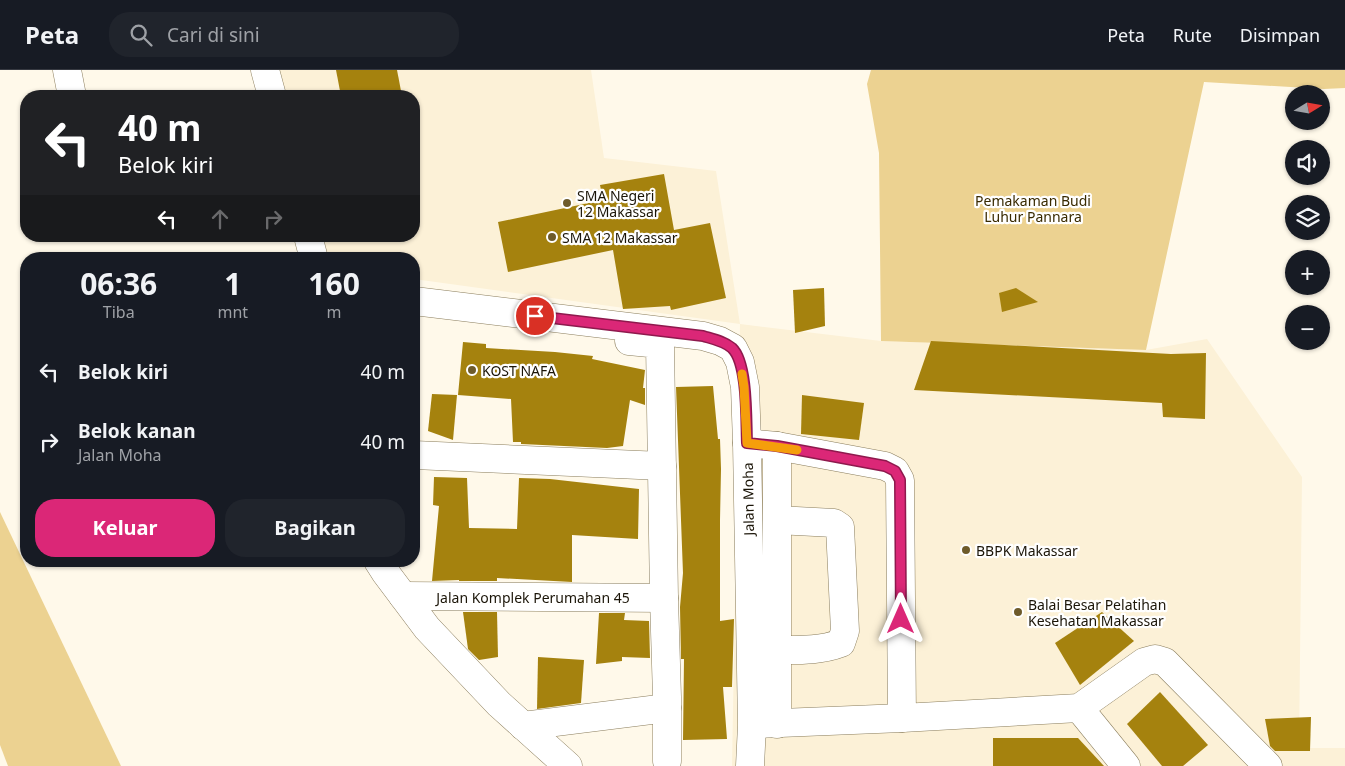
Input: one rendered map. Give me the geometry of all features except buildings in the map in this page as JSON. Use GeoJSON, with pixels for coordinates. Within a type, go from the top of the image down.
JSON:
{"type":"FeatureCollection","features":[{"type":"Feature","properties":{"kind":"street"},"geometry":{"type":"LineString","coordinates":[[67,70],[71,90]]}},
{"type":"Feature","properties":{"kind":"street"},"geometry":{"type":"LineString","coordinates":[[265,70],[270,90]]}},
{"type":"Feature","properties":{"kind":"street","name":"Jalan Moha"},"geometry":{"type":"LineString","coordinates":[[420,306],[703,336],[720,341],[733,348],[740,362],[744,387],[764,724],[750,766]]}},
{"type":"Feature","properties":{"kind":"street"},"geometry":{"type":"LineString","coordinates":[[420,309],[437,320],[660,344],[667,761]]}},
{"type":"Feature","properties":{"kind":"street"},"geometry":{"type":"LineString","coordinates":[[747,443],[777,446],[885,466],[895,471],[900,480],[902,718]]}},
{"type":"Feature","properties":{"kind":"street"},"geometry":{"type":"LineString","coordinates":[[777,446],[777,650],[764,724],[1079,708],[1144,662],[1156,659],[1165,662],[1268,766]]}},
{"type":"Feature","properties":{"kind":"street"},"geometry":{"type":"LineString","coordinates":[[420,455],[662,466]]}},
{"type":"Feature","properties":{"kind":"street"},"geometry":{"type":"LineString","coordinates":[[777,520],[834,523],[840,528],[845,631],[841,643],[830,647],[808,650],[777,650]]}},
{"type":"Feature","properties":{"kind":"street"},"geometry":{"type":"LineString","coordinates":[[382,567],[427,628],[499,704],[568,766]]}},
{"type":"Feature","properties":{"kind":"street","name":"Jalan Komplek Perumahan 45"},"geometry":{"type":"LineString","coordinates":[[403,596],[664,598]]}},
{"type":"Feature","properties":{"kind":"street"},"geometry":{"type":"LineString","coordinates":[[523,726],[667,708]]}},
{"type":"Feature","properties":{"kind":"street"},"geometry":{"type":"LineString","coordinates":[[1079,708],[1126,766]]}},
{"type":"Feature","properties":{"kind":"shaded area","name":"SMA Negeri 12 Makassar"},"geometry":{"type":"Polygon","coordinates":[[[278,70],[591,70],[604,158],[716,171],[740,324],[420,280],[420,252],[327,252],[325,242],[420,242],[420,90],[283,90],[278,70]]]}},
{"type":"Feature","properties":{"kind":"shaded area","name":"Balai Besar Pelatihan Kesehatan Makassar"},"geometry":{"type":"Polygon","coordinates":[[[740,324],[881,341],[1146,350],[1207,339],[1302,477],[1299,748],[1345,748],[1345,766],[732,766],[740,324]]]}},
{"type":"Feature","properties":{"kind":"green space","name":"Pemakaman Budi Luhur Pannara"},"geometry":{"type":"Polygon","coordinates":[[[871,70],[1345,70],[1345,88],[1330,89],[1330,85],[1285,85],[1285,87],[1204,82],[1146,350],[881,341],[879,153],[867,84],[871,70]]]}},
{"type":"Feature","properties":{"kind":"green space"},"geometry":{"type":"Polygon","coordinates":[[[0,512],[20,554],[20,567],[26,567],[121,766],[8,766],[0,745],[0,512]]]}},
{"type":"Feature","properties":{"kind":"slow traffic"},"geometry":{"type":"LineString","coordinates":[[742,374],[747,443],[797,450]]}},
{"type":"Feature","properties":{"kind":"place","name":"SMA Negeri 12 Makassar"},"geometry":{"type":"Point","coordinates":[567,203]}},
{"type":"Feature","properties":{"kind":"place","name":"SMA 12 Makassar"},"geometry":{"type":"Point","coordinates":[552,237]}},
{"type":"Feature","properties":{"kind":"place","name":"KOST NAFA"},"geometry":{"type":"Point","coordinates":[472,370]}},
{"type":"Feature","properties":{"kind":"place","name":"BBPK Makassar"},"geometry":{"type":"Point","coordinates":[966,550]}},
{"type":"Feature","properties":{"kind":"place","name":"Balai Besar Pelatihan Kesehatan Makassar"},"geometry":{"type":"Point","coordinates":[1018,612]}},
{"type":"Feature","properties":{"kind":"route"},"geometry":{"type":"LineString","coordinates":[[535,316],[703,336],[720,341],[733,348],[740,362],[744,387],[747,443],[777,446],[885,466],[895,471],[900,480],[901,619]]}}]}
